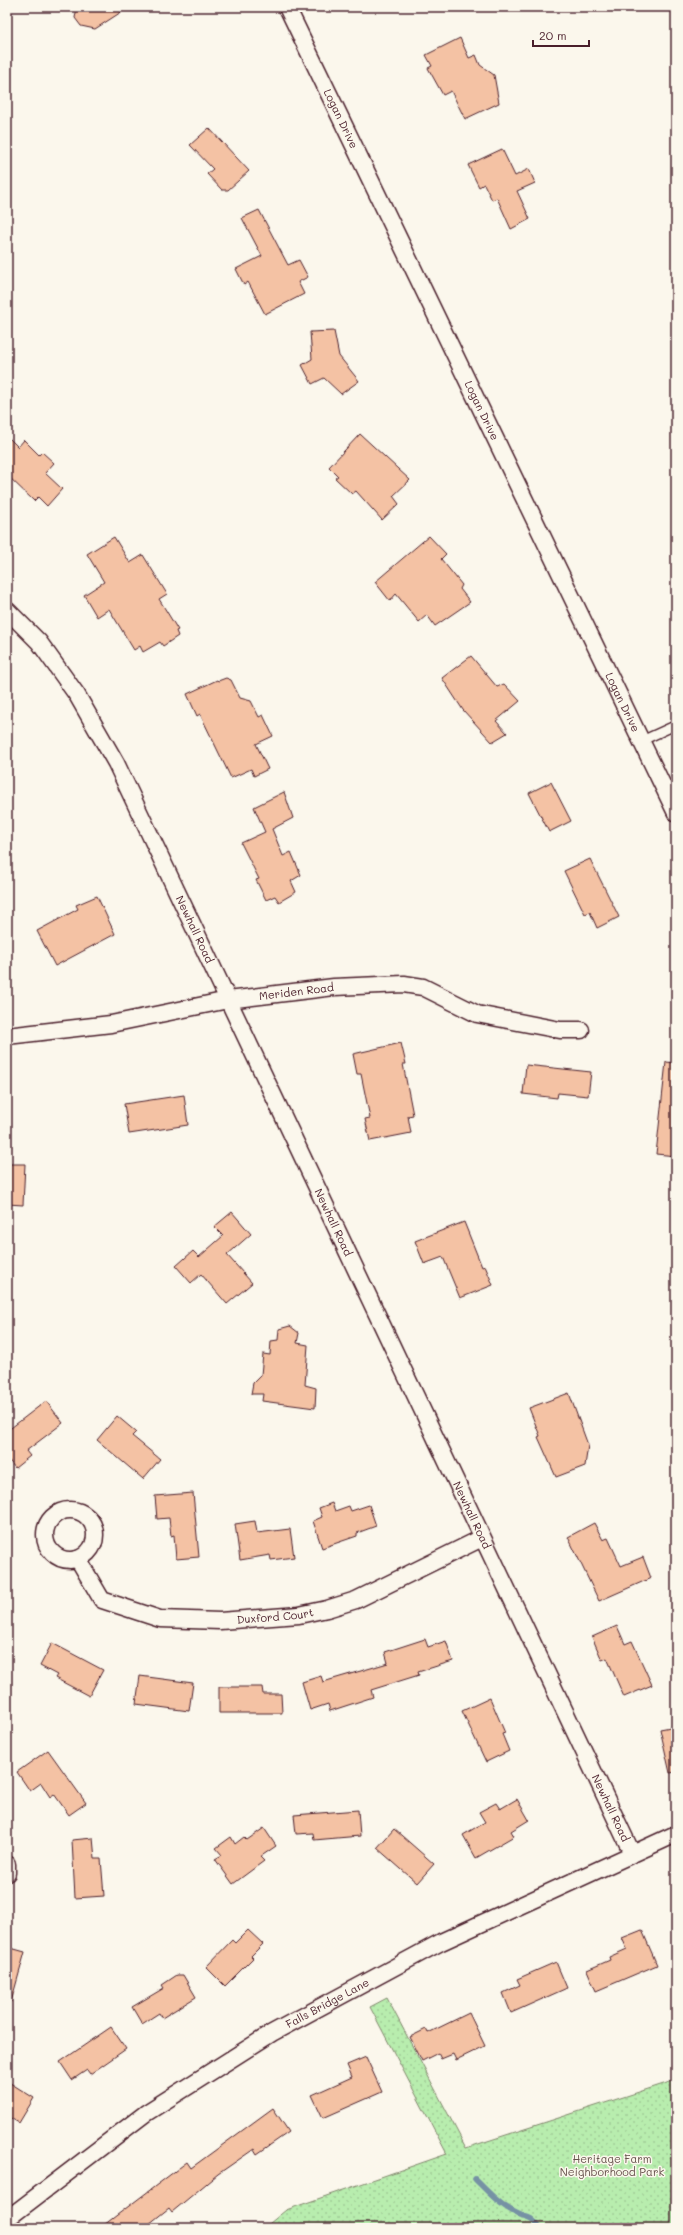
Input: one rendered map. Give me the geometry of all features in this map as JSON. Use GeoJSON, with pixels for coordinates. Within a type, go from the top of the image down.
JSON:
{"type":"FeatureCollection","features":[{"type":"Feature","properties":{"kind":"street","name":"Logan Drive"},"geometry":{"type":"LineString","coordinates":[[287,7],[676,813]]}},
{"type":"Feature","properties":{"kind":"street","name":"Newhall Road"},"geometry":{"type":"LineString","coordinates":[[7,610],[39,642],[77,695],[116,763],[632,1853]]}},
{"type":"Feature","properties":{"kind":"street","name":"Meriden Road"},"geometry":{"type":"LineString","coordinates":[[7,1036],[111,1024],[228,1000],[334,987],[404,984],[423,987],[477,1014],[560,1030],[580,1030]]}},
{"type":"Feature","properties":{"kind":"street","name":"Duxford Court"},"geometry":{"type":"LineString","coordinates":[[78,1559],[102,1600],[160,1619],[220,1621],[299,1615],[327,1609],[356,1600],[482,1538]]}},
{"type":"Feature","properties":{"kind":"street","name":"Falls Bridge Lane"},"geometry":{"type":"LineString","coordinates":[[7,2219],[146,2113],[272,2033],[441,1942],[676,1834]]}},
{"type":"Feature","properties":{"kind":"street"},"geometry":{"type":"LineString","coordinates":[[7,1864],[7,1873]]}},
{"type":"Feature","properties":{"kind":"lane"},"geometry":{"type":"LineString","coordinates":[[641,742],[676,725]]}},
{"type":"Feature","properties":{"kind":"green space","name":"Heritage Farm Neighborhood Park"},"geometry":{"type":"Polygon","coordinates":[[[387,1998],[466,2148],[676,2080],[676,2228],[264,2228],[286,2210],[447,2154],[370,2007],[387,1998]]]}},
{"type":"Feature","properties":{"kind":"building"},"geometry":{"type":"Polygon","coordinates":[[[77,7],[129,7],[95,29],[81,26],[75,18],[77,7]]]}},
{"type":"Feature","properties":{"kind":"building"},"geometry":{"type":"Polygon","coordinates":[[[460,38],[469,58],[476,55],[480,65],[494,75],[499,103],[465,119],[451,91],[443,95],[428,68],[432,66],[426,55],[460,38]]]}},
{"type":"Feature","properties":{"kind":"building"},"geometry":{"type":"Polygon","coordinates":[[[209,128],[249,171],[228,190],[222,190],[207,174],[213,169],[190,145],[209,128]]]}},
{"type":"Feature","properties":{"kind":"building"},"geometry":{"type":"Polygon","coordinates":[[[502,149],[515,176],[529,169],[535,183],[517,191],[530,219],[511,229],[497,198],[492,200],[484,184],[479,187],[468,165],[502,149]]]}},
{"type":"Feature","properties":{"kind":"building"},"geometry":{"type":"Polygon","coordinates":[[[259,210],[288,265],[299,260],[308,277],[298,282],[304,294],[265,314],[248,282],[244,285],[236,269],[262,256],[242,218],[259,210]]]}},
{"type":"Feature","properties":{"kind":"building"},"geometry":{"type":"Polygon","coordinates":[[[334,331],[339,356],[359,381],[341,394],[324,378],[312,384],[302,365],[312,359],[310,332],[334,331]]]}},
{"type":"Feature","properties":{"kind":"building"},"geometry":{"type":"Polygon","coordinates":[[[360,434],[410,480],[393,496],[399,504],[382,520],[356,491],[352,494],[335,478],[338,476],[329,467],[360,434]]]}},
{"type":"Feature","properties":{"kind":"building"},"geometry":{"type":"Polygon","coordinates":[[[7,436],[18,447],[24,440],[39,455],[42,452],[54,463],[45,473],[62,489],[47,506],[38,497],[34,501],[7,475],[7,436]]]}},
{"type":"Feature","properties":{"kind":"building"},"geometry":{"type":"Polygon","coordinates":[[[429,536],[446,554],[441,559],[462,585],[460,589],[470,602],[435,626],[427,615],[419,622],[396,594],[390,601],[375,582],[429,536]]]}},
{"type":"Feature","properties":{"kind":"building"},"geometry":{"type":"Polygon","coordinates":[[[114,537],[130,563],[143,555],[167,594],[159,599],[178,630],[176,631],[178,636],[163,646],[160,642],[143,652],[140,646],[134,650],[109,609],[97,617],[84,595],[104,582],[87,554],[114,537]]]}},
{"type":"Feature","properties":{"kind":"building"},"geometry":{"type":"Polygon","coordinates":[[[471,656],[497,687],[504,684],[520,701],[496,721],[507,733],[492,742],[463,710],[442,678],[471,656]]]}},
{"type":"Feature","properties":{"kind":"building"},"geometry":{"type":"Polygon","coordinates":[[[226,678],[231,680],[240,698],[251,701],[259,717],[263,715],[273,736],[256,744],[268,769],[254,776],[251,769],[231,778],[200,714],[197,716],[187,694],[217,680],[226,678]]]}},
{"type":"Feature","properties":{"kind":"building"},"geometry":{"type":"Polygon","coordinates":[[[551,782],[571,821],[549,832],[529,793],[551,782]]]}},
{"type":"Feature","properties":{"kind":"building"},"geometry":{"type":"Polygon","coordinates":[[[284,792],[293,818],[272,829],[283,856],[291,852],[301,875],[291,881],[296,892],[279,902],[275,896],[266,900],[256,880],[259,879],[241,843],[265,832],[254,807],[284,792]]]}},
{"type":"Feature","properties":{"kind":"building"},"geometry":{"type":"Polygon","coordinates":[[[590,859],[619,917],[597,928],[590,912],[585,914],[564,871],[590,859]]]}},
{"type":"Feature","properties":{"kind":"building"},"geometry":{"type":"Polygon","coordinates":[[[97,896],[115,934],[55,966],[37,931],[78,909],[76,905],[97,896]]]}},
{"type":"Feature","properties":{"kind":"building"},"geometry":{"type":"Polygon","coordinates":[[[401,1043],[406,1064],[403,1064],[413,1115],[408,1116],[411,1133],[370,1141],[365,1119],[370,1118],[361,1074],[357,1074],[353,1054],[401,1043]]]}},
{"type":"Feature","properties":{"kind":"building"},"geometry":{"type":"Polygon","coordinates":[[[666,1062],[676,1063],[676,1156],[656,1154],[666,1062]]]}},
{"type":"Feature","properties":{"kind":"building"},"geometry":{"type":"Polygon","coordinates":[[[526,1065],[591,1072],[588,1096],[558,1093],[557,1098],[523,1094],[526,1065]]]}},
{"type":"Feature","properties":{"kind":"building"},"geometry":{"type":"Polygon","coordinates":[[[184,1095],[188,1125],[129,1134],[124,1104],[184,1095]]]}},
{"type":"Feature","properties":{"kind":"building"},"geometry":{"type":"Polygon","coordinates":[[[7,1164],[25,1164],[23,1205],[7,1204],[7,1164]]]}},
{"type":"Feature","properties":{"kind":"building"},"geometry":{"type":"Polygon","coordinates":[[[232,1212],[251,1234],[227,1255],[252,1283],[227,1304],[201,1274],[191,1283],[176,1266],[193,1251],[199,1257],[223,1236],[214,1227],[232,1212]]]}},
{"type":"Feature","properties":{"kind":"building"},"geometry":{"type":"Polygon","coordinates":[[[464,1222],[482,1267],[485,1266],[493,1285],[460,1298],[443,1257],[424,1264],[415,1241],[464,1222]]]}},
{"type":"Feature","properties":{"kind":"building"},"geometry":{"type":"Polygon","coordinates":[[[290,1326],[299,1333],[297,1343],[308,1345],[305,1385],[316,1388],[315,1408],[262,1401],[263,1394],[251,1394],[253,1383],[261,1375],[263,1354],[270,1355],[271,1341],[278,1340],[279,1329],[290,1326]]]}},
{"type":"Feature","properties":{"kind":"building"},"geometry":{"type":"Polygon","coordinates":[[[569,1393],[588,1445],[585,1466],[556,1477],[538,1437],[540,1436],[529,1408],[569,1393]]]}},
{"type":"Feature","properties":{"kind":"building"},"geometry":{"type":"Polygon","coordinates":[[[46,1401],[63,1423],[26,1451],[30,1456],[15,1468],[7,1458],[7,1431],[46,1401]]]}},
{"type":"Feature","properties":{"kind":"building"},"geometry":{"type":"Polygon","coordinates":[[[117,1416],[136,1432],[132,1436],[160,1459],[143,1479],[97,1440],[117,1416]]]}},
{"type":"Feature","properties":{"kind":"building"},"geometry":{"type":"Polygon","coordinates":[[[193,1493],[199,1557],[176,1559],[174,1535],[171,1536],[169,1518],[157,1519],[155,1496],[193,1493]]]}},
{"type":"Feature","properties":{"kind":"building"},"geometry":{"type":"Polygon","coordinates":[[[332,1503],[335,1511],[349,1506],[351,1511],[369,1505],[376,1526],[357,1533],[357,1536],[322,1548],[313,1521],[322,1517],[319,1508],[332,1503]]]}},
{"type":"Feature","properties":{"kind":"building"},"geometry":{"type":"Polygon","coordinates":[[[255,1521],[257,1533],[290,1529],[294,1557],[271,1560],[270,1555],[240,1560],[235,1524],[255,1521]]]}},
{"type":"Feature","properties":{"kind":"building"},"geometry":{"type":"Polygon","coordinates":[[[594,1523],[603,1540],[608,1538],[621,1566],[643,1557],[651,1578],[599,1601],[568,1537],[594,1523]]]}},
{"type":"Feature","properties":{"kind":"building"},"geometry":{"type":"Polygon","coordinates":[[[617,1626],[625,1644],[632,1641],[652,1685],[624,1697],[607,1658],[602,1660],[592,1637],[617,1626]]]}},
{"type":"Feature","properties":{"kind":"building"},"geometry":{"type":"Polygon","coordinates":[[[425,1639],[428,1647],[446,1641],[453,1661],[418,1672],[419,1675],[371,1690],[373,1697],[330,1711],[328,1704],[310,1710],[302,1682],[321,1676],[323,1682],[388,1663],[385,1652],[425,1639]]]}},
{"type":"Feature","properties":{"kind":"building"},"geometry":{"type":"Polygon","coordinates":[[[52,1643],[103,1670],[89,1696],[55,1678],[57,1675],[40,1666],[52,1643]]]}},
{"type":"Feature","properties":{"kind":"building"},"geometry":{"type":"Polygon","coordinates":[[[140,1676],[193,1683],[189,1711],[136,1704],[140,1676]]]}},
{"type":"Feature","properties":{"kind":"building"},"geometry":{"type":"Polygon","coordinates":[[[219,1687],[262,1687],[263,1694],[281,1694],[282,1713],[219,1713],[219,1687]]]}},
{"type":"Feature","properties":{"kind":"building"},"geometry":{"type":"Polygon","coordinates":[[[490,1698],[505,1733],[502,1734],[509,1751],[486,1762],[462,1711],[490,1698]]]}},
{"type":"Feature","properties":{"kind":"building"},"geometry":{"type":"Polygon","coordinates":[[[676,1726],[676,1772],[670,1773],[660,1729],[676,1726]]]}},
{"type":"Feature","properties":{"kind":"building"},"geometry":{"type":"Polygon","coordinates":[[[48,1750],[86,1803],[69,1815],[54,1794],[50,1797],[41,1783],[30,1791],[17,1772],[48,1750]]]}},
{"type":"Feature","properties":{"kind":"building"},"geometry":{"type":"Polygon","coordinates":[[[517,1799],[529,1820],[511,1831],[514,1836],[476,1858],[463,1835],[485,1822],[479,1812],[496,1803],[500,1809],[517,1799]]]}},
{"type":"Feature","properties":{"kind":"building"},"geometry":{"type":"Polygon","coordinates":[[[358,1810],[360,1836],[314,1840],[313,1833],[296,1834],[294,1815],[358,1810]]]}},
{"type":"Feature","properties":{"kind":"building"},"geometry":{"type":"Polygon","coordinates":[[[264,1828],[276,1846],[260,1857],[264,1861],[233,1884],[215,1859],[222,1855],[216,1848],[231,1837],[235,1844],[244,1837],[247,1840],[264,1828]]]}},
{"type":"Feature","properties":{"kind":"building"},"geometry":{"type":"Polygon","coordinates":[[[394,1829],[434,1864],[417,1883],[377,1848],[394,1829]]]}},
{"type":"Feature","properties":{"kind":"building"},"geometry":{"type":"Polygon","coordinates":[[[93,1838],[95,1859],[101,1859],[104,1896],[75,1898],[72,1840],[93,1838]]]}},
{"type":"Feature","properties":{"kind":"building"},"geometry":{"type":"Polygon","coordinates":[[[248,1930],[263,1944],[251,1956],[253,1958],[225,1986],[206,1967],[232,1940],[235,1943],[248,1930]]]}},
{"type":"Feature","properties":{"kind":"building"},"geometry":{"type":"Polygon","coordinates":[[[642,1930],[657,1965],[596,1991],[587,1970],[610,1960],[609,1957],[627,1949],[622,1938],[642,1930]]]}},
{"type":"Feature","properties":{"kind":"building"},"geometry":{"type":"Polygon","coordinates":[[[7,1947],[25,1952],[11,2002],[7,2001],[7,1947]]]}},
{"type":"Feature","properties":{"kind":"building"},"geometry":{"type":"Polygon","coordinates":[[[556,1962],[567,1988],[511,2013],[503,1993],[520,1985],[517,1979],[556,1962]]]}},
{"type":"Feature","properties":{"kind":"building"},"geometry":{"type":"Polygon","coordinates":[[[177,1975],[183,1975],[196,1997],[162,2018],[159,2013],[142,2024],[132,2007],[164,1988],[162,1985],[177,1975]]]}},
{"type":"Feature","properties":{"kind":"building"},"geometry":{"type":"Polygon","coordinates":[[[469,2013],[485,2046],[456,2060],[453,2054],[441,2059],[438,2053],[422,2061],[410,2037],[426,2029],[428,2033],[469,2013]]]}},
{"type":"Feature","properties":{"kind":"building"},"geometry":{"type":"Polygon","coordinates":[[[111,2027],[126,2049],[90,2074],[87,2070],[72,2080],[60,2062],[111,2027]]]}},
{"type":"Feature","properties":{"kind":"building"},"geometry":{"type":"Polygon","coordinates":[[[366,2057],[382,2092],[323,2118],[312,2095],[352,2077],[347,2065],[366,2057]]]}},
{"type":"Feature","properties":{"kind":"building"},"geometry":{"type":"Polygon","coordinates":[[[7,2081],[34,2098],[19,2123],[7,2116],[7,2081]]]}},
{"type":"Feature","properties":{"kind":"building"},"geometry":{"type":"Polygon","coordinates":[[[273,2108],[289,2132],[257,2154],[254,2149],[218,2174],[172,2212],[169,2208],[144,2228],[100,2228],[187,2162],[191,2168],[273,2108]]]}},
{"type":"Feature","properties":{"kind":"waterway"},"geometry":{"type":"LineString","coordinates":[[475,2179],[503,2205],[530,2218],[540,2228]]}},
{"type":"Feature","properties":{"kind":"waterway"},"geometry":{"type":"LineString","coordinates":[[562,2228],[570,2228]]}},
{"type":"Feature","properties":{"kind":"waterway"},"geometry":{"type":"LineString","coordinates":[[592,2228],[604,2228]]}}]}
